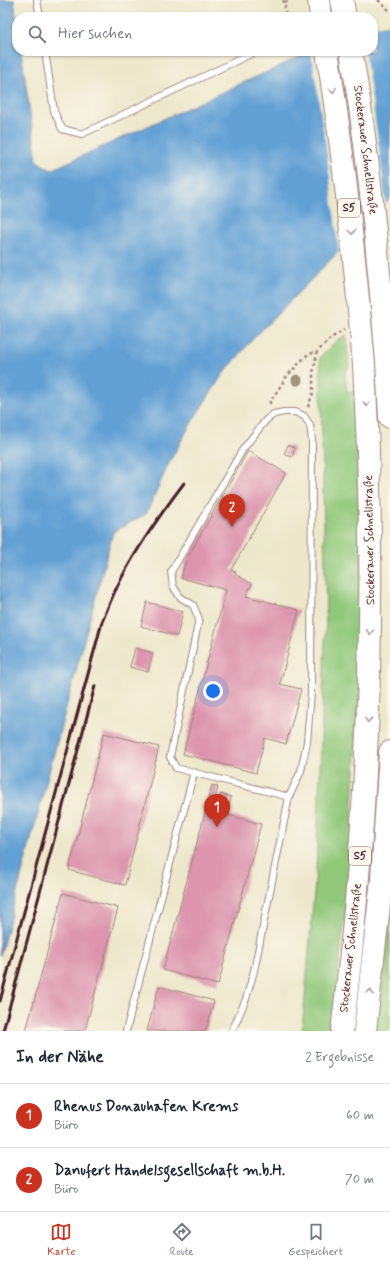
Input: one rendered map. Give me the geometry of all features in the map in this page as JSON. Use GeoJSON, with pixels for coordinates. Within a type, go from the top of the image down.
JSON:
{"type":"FeatureCollection","features":[{"type":"Feature","properties":{"kind":"highway"},"geometry":{"type":"LineString","coordinates":[[319,0],[321,12]]}},
{"type":"Feature","properties":{"kind":"highway"},"geometry":{"type":"LineString","coordinates":[[342,0],[344,12]]}},
{"type":"Feature","properties":{"kind":"highway","name":"Stockerauer Schnellstraße"},"geometry":{"type":"LineString","coordinates":[[328,56],[342,151],[353,245],[364,365],[368,427],[371,555],[370,681],[366,780],[359,876],[342,1031]]}},
{"type":"Feature","properties":{"kind":"highway","name":"Stockerauer Schnellstraße"},"geometry":{"type":"LineString","coordinates":[[352,56],[366,149],[377,243],[390,417]]}},
{"type":"Feature","properties":{"kind":"highway","name":"Stockerauer Schnellstraße"},"geometry":{"type":"LineString","coordinates":[[365,1031],[382,879],[390,752]]}},
{"type":"Feature","properties":{"kind":"lane"},"geometry":{"type":"LineString","coordinates":[[37,0],[39,12]]}},
{"type":"Feature","properties":{"kind":"lane"},"geometry":{"type":"LineString","coordinates":[[46,56],[54,111],[62,129],[82,134],[246,56]]}},
{"type":"Feature","properties":{"kind":"lane"},"geometry":{"type":"LineString","coordinates":[[232,1031],[246,999],[254,971],[289,797],[301,771],[307,742],[311,693],[312,441],[310,425],[304,416],[295,412],[274,414],[266,420],[243,448],[171,572],[173,586],[180,597],[193,605],[199,619],[170,757],[176,768],[289,797]]}},
{"type":"Feature","properties":{"kind":"lane"},"geometry":{"type":"LineString","coordinates":[[126,1031],[194,772]]}},
{"type":"Feature","properties":{"kind":"path"},"geometry":{"type":"LineString","coordinates":[[285,12],[284,1],[290,0]]}},
{"type":"Feature","properties":{"kind":"path"},"geometry":{"type":"LineString","coordinates":[[378,0],[390,11]]}},
{"type":"Feature","properties":{"kind":"path"},"geometry":{"type":"LineString","coordinates":[[274,414],[270,402],[287,376],[308,354],[317,352],[313,373],[313,393],[304,416]]}},
{"type":"Feature","properties":{"kind":"green space"},"geometry":{"type":"Polygon","coordinates":[[[346,335],[349,367],[345,372],[347,392],[355,391],[361,556],[360,681],[349,875],[332,1031],[302,1031],[316,870],[326,616],[320,357],[335,342],[346,335]]]}},
{"type":"Feature","properties":{"kind":"green space"},"geometry":{"type":"Polygon","coordinates":[[[390,909],[390,1031],[377,1031],[384,971],[390,909]]]}},
{"type":"Feature","properties":{"kind":"water"},"geometry":{"type":"Polygon","coordinates":[[[0,0],[14,0],[16,12],[12,12],[12,56],[22,56],[37,161],[51,170],[302,56],[378,56],[378,27],[390,25],[390,199],[253,339],[223,374],[193,420],[169,463],[146,514],[113,532],[0,956],[0,0]]]}},
{"type":"Feature","properties":{"kind":"pier"},"geometry":{"type":"Polygon","coordinates":[[[312,56],[366,56],[386,206],[339,255],[327,153],[312,56]]]}},
{"type":"Feature","properties":{"kind":"building"},"geometry":{"type":"Polygon","coordinates":[[[288,445],[295,448],[292,457],[284,454],[288,445]]]}},
{"type":"Feature","properties":{"kind":"building"},"geometry":{"type":"Polygon","coordinates":[[[248,451],[286,473],[231,570],[252,584],[246,596],[299,610],[280,684],[301,689],[286,744],[265,738],[256,773],[183,754],[226,590],[181,578],[186,560],[248,451]]]}},
{"type":"Feature","properties":{"kind":"building"},"geometry":{"type":"Polygon","coordinates":[[[147,602],[183,612],[177,636],[141,626],[147,602]]]}},
{"type":"Feature","properties":{"kind":"building"},"geometry":{"type":"Polygon","coordinates":[[[135,648],[153,653],[148,672],[130,667],[135,648]]]}},
{"type":"Feature","properties":{"kind":"building"},"geometry":{"type":"Polygon","coordinates":[[[104,733],[159,747],[125,885],[69,870],[104,733]]]}},
{"type":"Feature","properties":{"kind":"building"},"geometry":{"type":"Polygon","coordinates":[[[212,785],[218,787],[213,807],[206,805],[212,785]]]}},
{"type":"Feature","properties":{"kind":"building"},"geometry":{"type":"Polygon","coordinates":[[[221,794],[231,797],[229,806],[219,804],[221,794]]]}},
{"type":"Feature","properties":{"kind":"building"},"geometry":{"type":"Polygon","coordinates":[[[206,809],[261,824],[218,985],[163,970],[206,809]]]}},
{"type":"Feature","properties":{"kind":"building"},"geometry":{"type":"Polygon","coordinates":[[[63,893],[118,908],[85,1031],[26,1031],[63,893]]]}},
{"type":"Feature","properties":{"kind":"building"},"geometry":{"type":"Polygon","coordinates":[[[159,986],[214,1001],[206,1031],[147,1031],[159,986]]]}},
{"type":"Feature","properties":{"kind":"railway"},"geometry":{"type":"LineString","coordinates":[[0,1001],[102,622],[124,573],[157,521],[184,483]]}},
{"type":"Feature","properties":{"kind":"railway"},"geometry":{"type":"LineString","coordinates":[[3,1031],[95,686]]}},
{"type":"Feature","properties":{"kind":"place","name":"Danufert Handelsgesellschaft m.b.H."},"geometry":{"type":"Point","coordinates":[232,527]}},
{"type":"Feature","properties":{"kind":"place","name":"Rhenus Donauhafen Krems"},"geometry":{"type":"Point","coordinates":[217,827]}}]}
